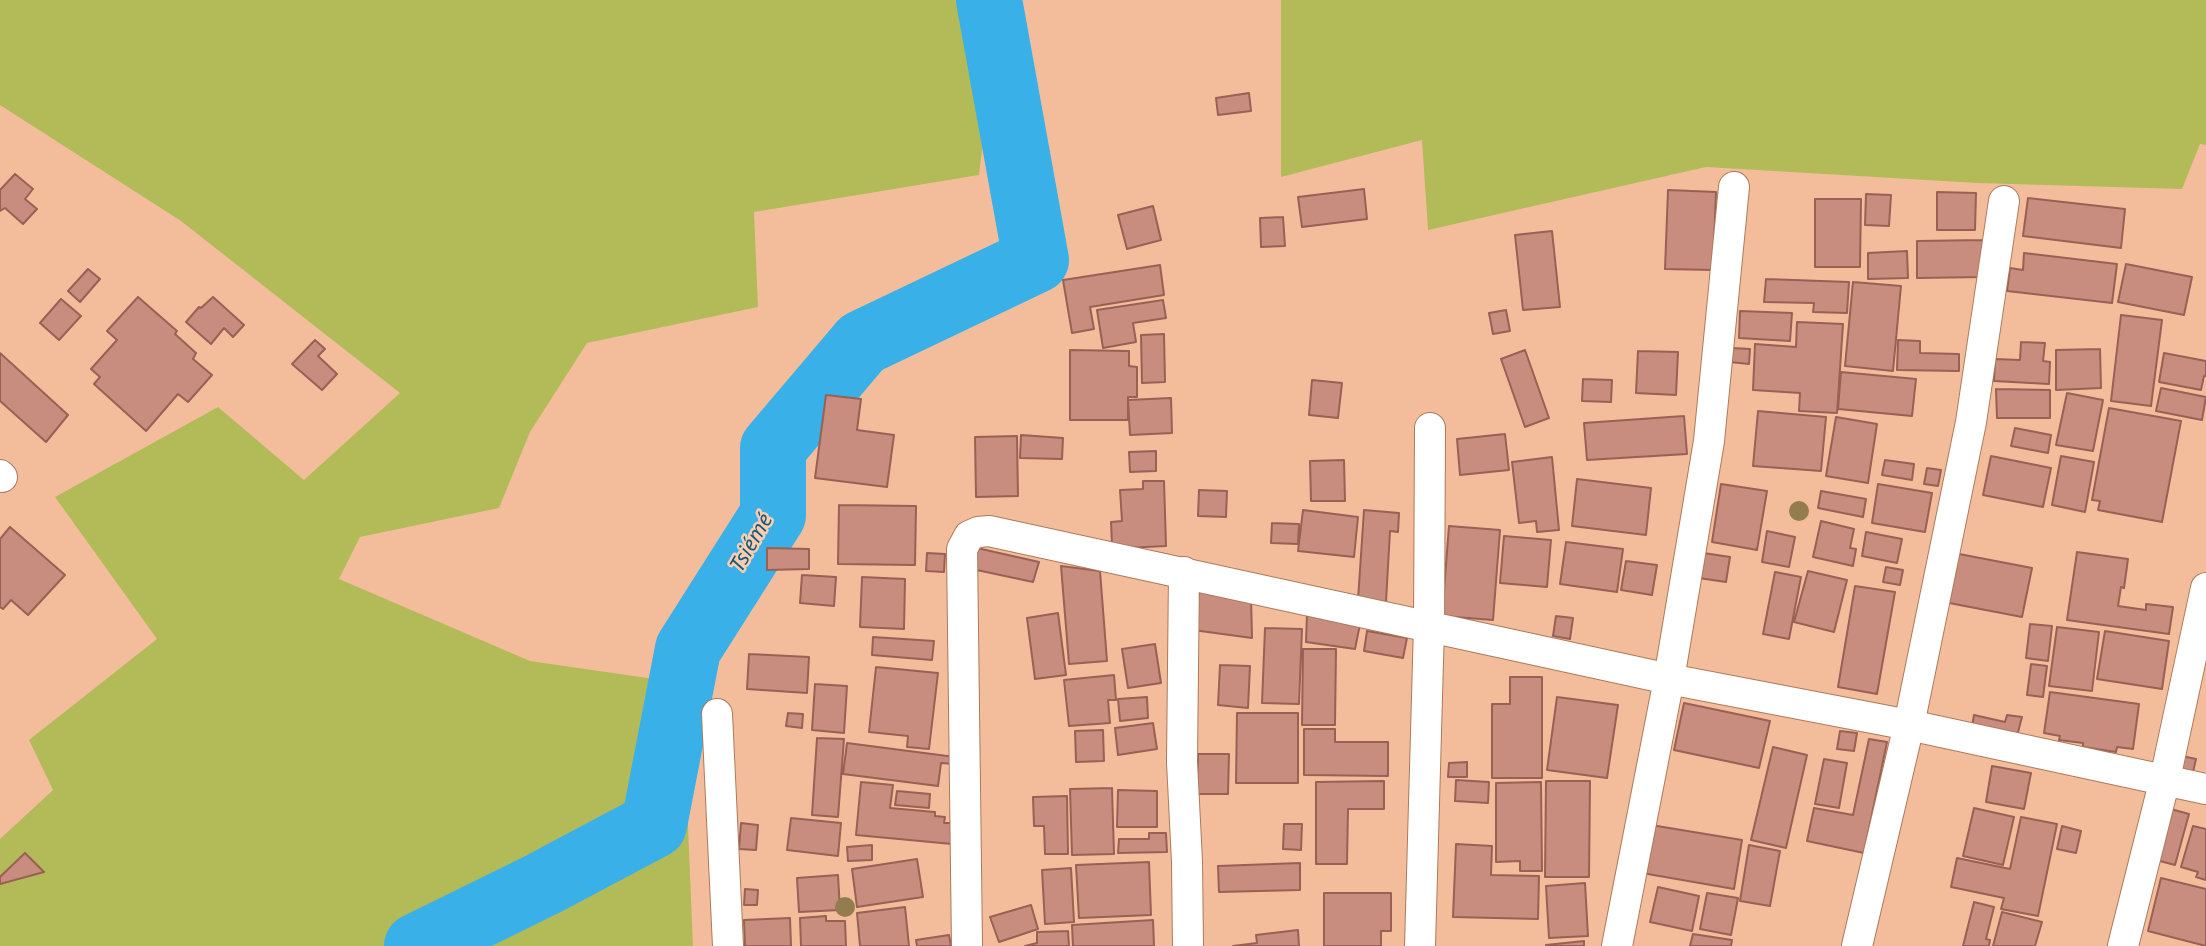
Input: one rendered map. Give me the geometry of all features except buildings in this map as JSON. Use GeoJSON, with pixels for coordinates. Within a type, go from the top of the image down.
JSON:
{"type":"FeatureCollection","features":[{"type":"Feature","properties":{"kind":"street"},"geometry":{"type":"LineString","coordinates":[[1618,946],[1634,851],[1669,680],[1709,441],[1734,187]]}},
{"type":"Feature","properties":{"kind":"street"},"geometry":{"type":"LineString","coordinates":[[1857,946],[1909,725],[1971,422],[2004,201]]}},
{"type":"Feature","properties":{"kind":"street"},"geometry":{"type":"LineString","coordinates":[[1420,946],[1429,626],[1430,428]]}},
{"type":"Feature","properties":{"kind":"street"},"geometry":{"type":"LineString","coordinates":[[967,946],[962,550],[969,536],[978,532],[989,531],[1184,572],[1669,680],[1909,725],[2206,789]]}},
{"type":"Feature","properties":{"kind":"street"},"geometry":{"type":"LineString","coordinates":[[1184,572],[1182,762],[1188,946]]}},
{"type":"Feature","properties":{"kind":"street"},"geometry":{"type":"LineString","coordinates":[[2123,946],[2165,779],[2206,589]]}},
{"type":"Feature","properties":{"kind":"street"},"geometry":{"type":"LineString","coordinates":[[717,714],[728,946]]}},
{"type":"Feature","properties":{"kind":"green space"},"geometry":{"type":"Polygon","coordinates":[[[0,0],[1000,0],[979,175],[754,212],[758,307],[587,343],[530,432],[499,508],[360,537],[339,579],[530,661],[682,683],[693,946],[0,946],[0,839],[53,790],[29,740],[157,639],[55,497],[218,407],[304,480],[400,393],[181,221],[0,105],[0,0]]]}},
{"type":"Feature","properties":{"kind":"green space"},"geometry":{"type":"Polygon","coordinates":[[[1281,0],[2206,0],[2206,145],[2200,144],[2182,189],[1977,183],[1706,167],[1428,230],[1422,140],[1281,177],[1281,0]]]}},
{"type":"Feature","properties":{"kind":"waterway","name":"Tsiémé"},"geometry":{"type":"LineString","coordinates":[[417,946],[654,825],[688,649],[773,515],[773,448],[862,343],[1036,260],[989,0]]}}]}
